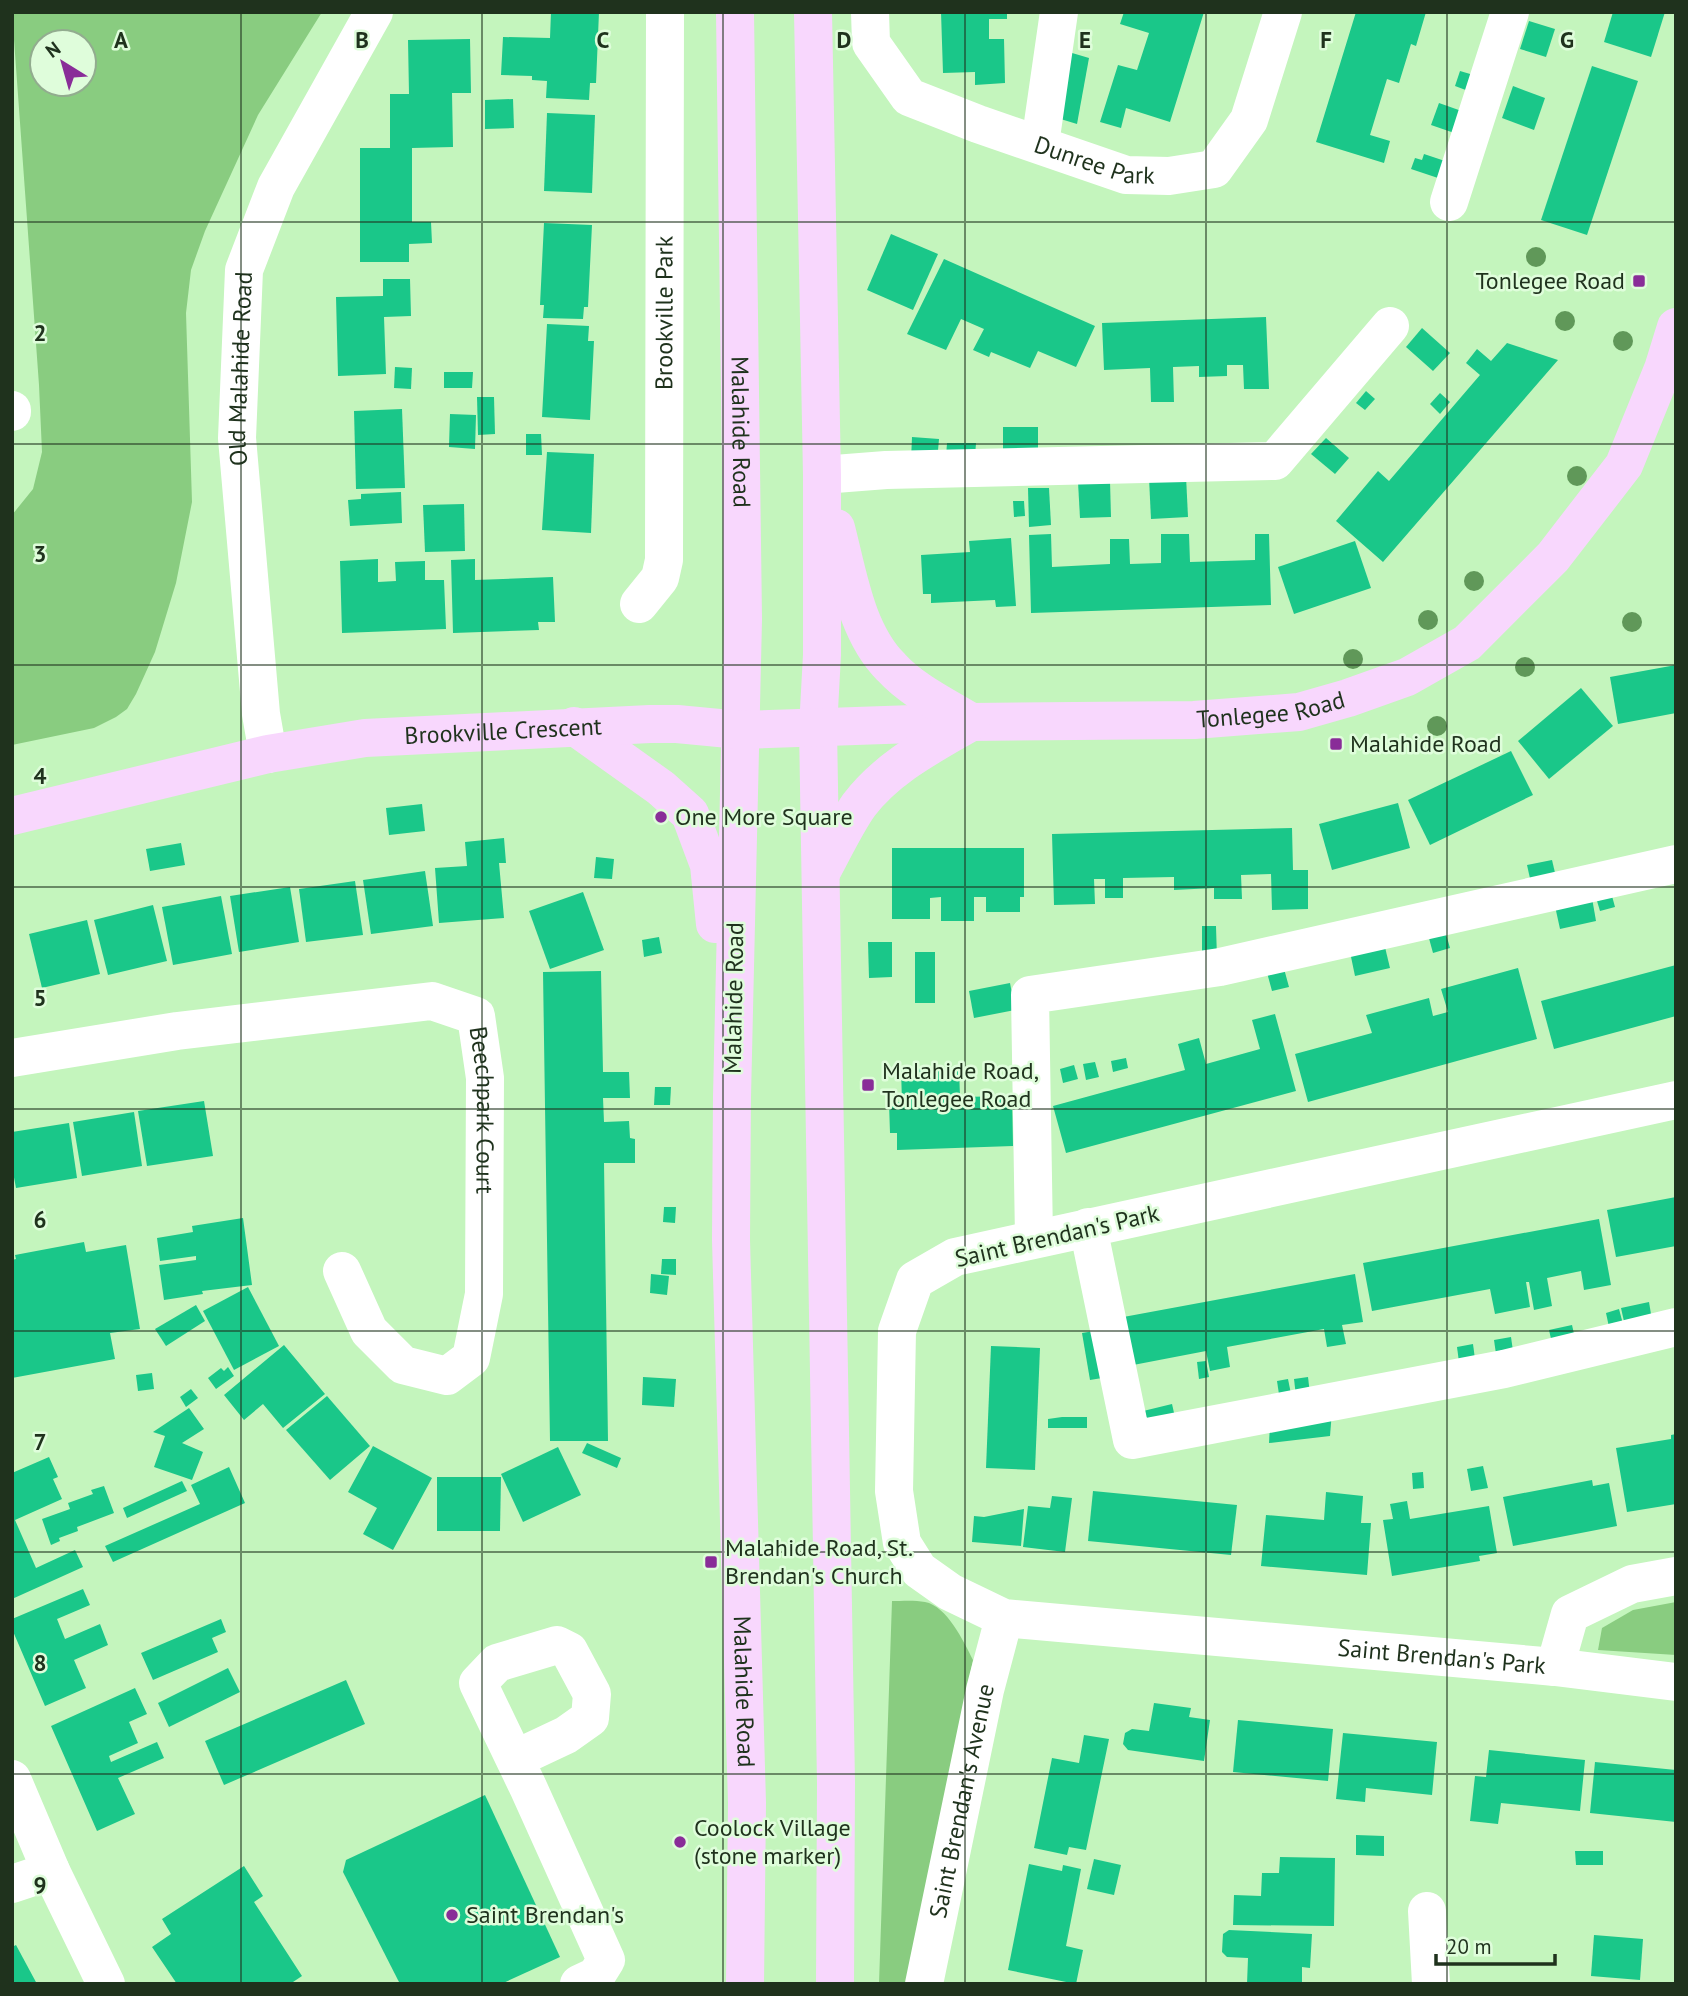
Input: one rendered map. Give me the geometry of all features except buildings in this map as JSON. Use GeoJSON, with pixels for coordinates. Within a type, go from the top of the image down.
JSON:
{"type":"FeatureCollection","features":[{"type":"Feature","properties":{"kind":"main road","name":"Malahide Road"},"geometry":{"type":"LineString","coordinates":[[735,12],[743,619],[731,1240],[747,1802],[745,1984]]}},
{"type":"Feature","properties":{"kind":"main road"},"geometry":{"type":"LineString","coordinates":[[813,12],[822,475],[822,656],[818,728],[836,1775],[835,1984]]}},
{"type":"Feature","properties":{"kind":"main road","name":"Tonlegee Road"},"geometry":{"type":"LineString","coordinates":[[740,730],[971,722],[1194,720],[1299,712],[1407,677],[1467,643],[1553,558],[1623,465],[1663,369],[1676,329]]}},
{"type":"Feature","properties":{"kind":"main road","name":"Tonlegee Road"},"geometry":{"type":"LineString","coordinates":[[822,475],[857,606],[875,648],[891,668],[925,696],[971,722]]}},
{"type":"Feature","properties":{"kind":"main road"},"geometry":{"type":"LineString","coordinates":[[821,873],[858,808],[890,771],[971,722]]}},
{"type":"Feature","properties":{"kind":"main road","name":"Brookville Crescent"},"geometry":{"type":"LineString","coordinates":[[12,816],[268,754],[365,738],[574,726],[677,724],[740,730]]}},
{"type":"Feature","properties":{"kind":"main road"},"geometry":{"type":"LineString","coordinates":[[574,726],[661,789],[690,814],[709,865],[732,1097]]}},
{"type":"Feature","properties":{"kind":"street","name":"Old Malahide Road"},"geometry":{"type":"LineString","coordinates":[[268,754],[261,714],[237,438],[244,270],[276,187],[374,12]]}},
{"type":"Feature","properties":{"kind":"street","name":"Brookville Park"},"geometry":{"type":"LineString","coordinates":[[639,604],[660,578],[664,560],[665,12]]}},
{"type":"Feature","properties":{"kind":"street","name":"Dunree Park"},"geometry":{"type":"LineString","coordinates":[[870,12],[871,43],[909,97],[1126,175],[1169,176],[1214,169],[1249,120],[1283,12]]}},
{"type":"Feature","properties":{"kind":"street"},"geometry":{"type":"LineString","coordinates":[[1040,144],[1059,12]]}},
{"type":"Feature","properties":{"kind":"street"},"geometry":{"type":"LineString","coordinates":[[1449,202],[1510,12]]}},
{"type":"Feature","properties":{"kind":"street"},"geometry":{"type":"LineString","coordinates":[[822,475],[886,470],[1275,461],[1390,326]]}},
{"type":"Feature","properties":{"kind":"street"},"geometry":{"type":"LineString","coordinates":[[1034,1238],[1030,995],[1220,967],[1676,864]]}},
{"type":"Feature","properties":{"kind":"street","name":"Beechpark Court"},"geometry":{"type":"LineString","coordinates":[[12,1058],[177,1031],[432,1001],[475,1016],[485,1078],[484,1294],[471,1358],[447,1376],[403,1365],[369,1331],[342,1271]]}},
{"type":"Feature","properties":{"kind":"street","name":"Saint Brendan's Park"},"geometry":{"type":"LineString","coordinates":[[1676,1100],[955,1257],[915,1280],[897,1331],[894,1491],[902,1543],[919,1570],[950,1592],[1004,1618],[1555,1667],[1676,1682]]}},
{"type":"Feature","properties":{"kind":"street"},"geometry":{"type":"LineString","coordinates":[[1088,1227],[1132,1440],[1504,1369],[1676,1327]]}},
{"type":"Feature","properties":{"kind":"street"},"geometry":{"type":"LineString","coordinates":[[1555,1667],[1570,1614],[1632,1584],[1676,1576]]}},
{"type":"Feature","properties":{"kind":"street","name":"Saint Brendan's Avenue"},"geometry":{"type":"LineString","coordinates":[[924,1984],[985,1690],[1004,1618]]}},
{"type":"Feature","properties":{"kind":"street"},"geometry":{"type":"LineString","coordinates":[[514,1759],[606,1960],[596,1976],[579,1984]]}},
{"type":"Feature","properties":{"kind":"street"},"geometry":{"type":"LineString","coordinates":[[12,1779],[51,1871],[106,1984]]}},
{"type":"Feature","properties":{"kind":"street"},"geometry":{"type":"LineString","coordinates":[[12,1884],[51,1871]]}},
{"type":"Feature","properties":{"kind":"street"},"geometry":{"type":"LineString","coordinates":[[1427,1911],[1431,1984]]}},
{"type":"Feature","properties":{"kind":"green space"},"geometry":{"type":"Polygon","coordinates":[[[12,12],[322,12],[258,115],[205,231],[191,270],[186,313],[192,502],[176,583],[155,652],[127,709],[116,717],[94,728],[12,745],[12,515],[33,489],[42,452],[12,12]]]}},
{"type":"Feature","properties":{"kind":"green space"},"geometry":{"type":"Polygon","coordinates":[[[892,1601],[925,1602],[941,1610],[954,1626],[973,1660],[907,1984],[879,1984],[892,1601]]]}},
{"type":"Feature","properties":{"kind":"green space"},"geometry":{"type":"Polygon","coordinates":[[[1676,1602],[1676,1655],[1598,1650],[1602,1628],[1633,1610],[1676,1602]]]}},
{"type":"Feature","properties":{"kind":"place","name":"Tonlegee Road"},"geometry":{"type":"Point","coordinates":[1639,281]}},
{"type":"Feature","properties":{"kind":"place","name":"Malahide Road"},"geometry":{"type":"Point","coordinates":[1336,744]}},
{"type":"Feature","properties":{"kind":"place","name":"One More Square"},"geometry":{"type":"Point","coordinates":[661,817]}},
{"type":"Feature","properties":{"kind":"place","name":"Malahide Road, Tonlegee Road"},"geometry":{"type":"Point","coordinates":[868,1085]}},
{"type":"Feature","properties":{"kind":"place","name":"Malahide Road, St. Brendan's Church"},"geometry":{"type":"Point","coordinates":[711,1562]}},
{"type":"Feature","properties":{"kind":"place","name":"Coolock Village (stone marker)"},"geometry":{"type":"Point","coordinates":[680,1842]}},
{"type":"Feature","properties":{"kind":"place","name":"Saint Brendan's"},"geometry":{"type":"Point","coordinates":[452,1915]}}]}
